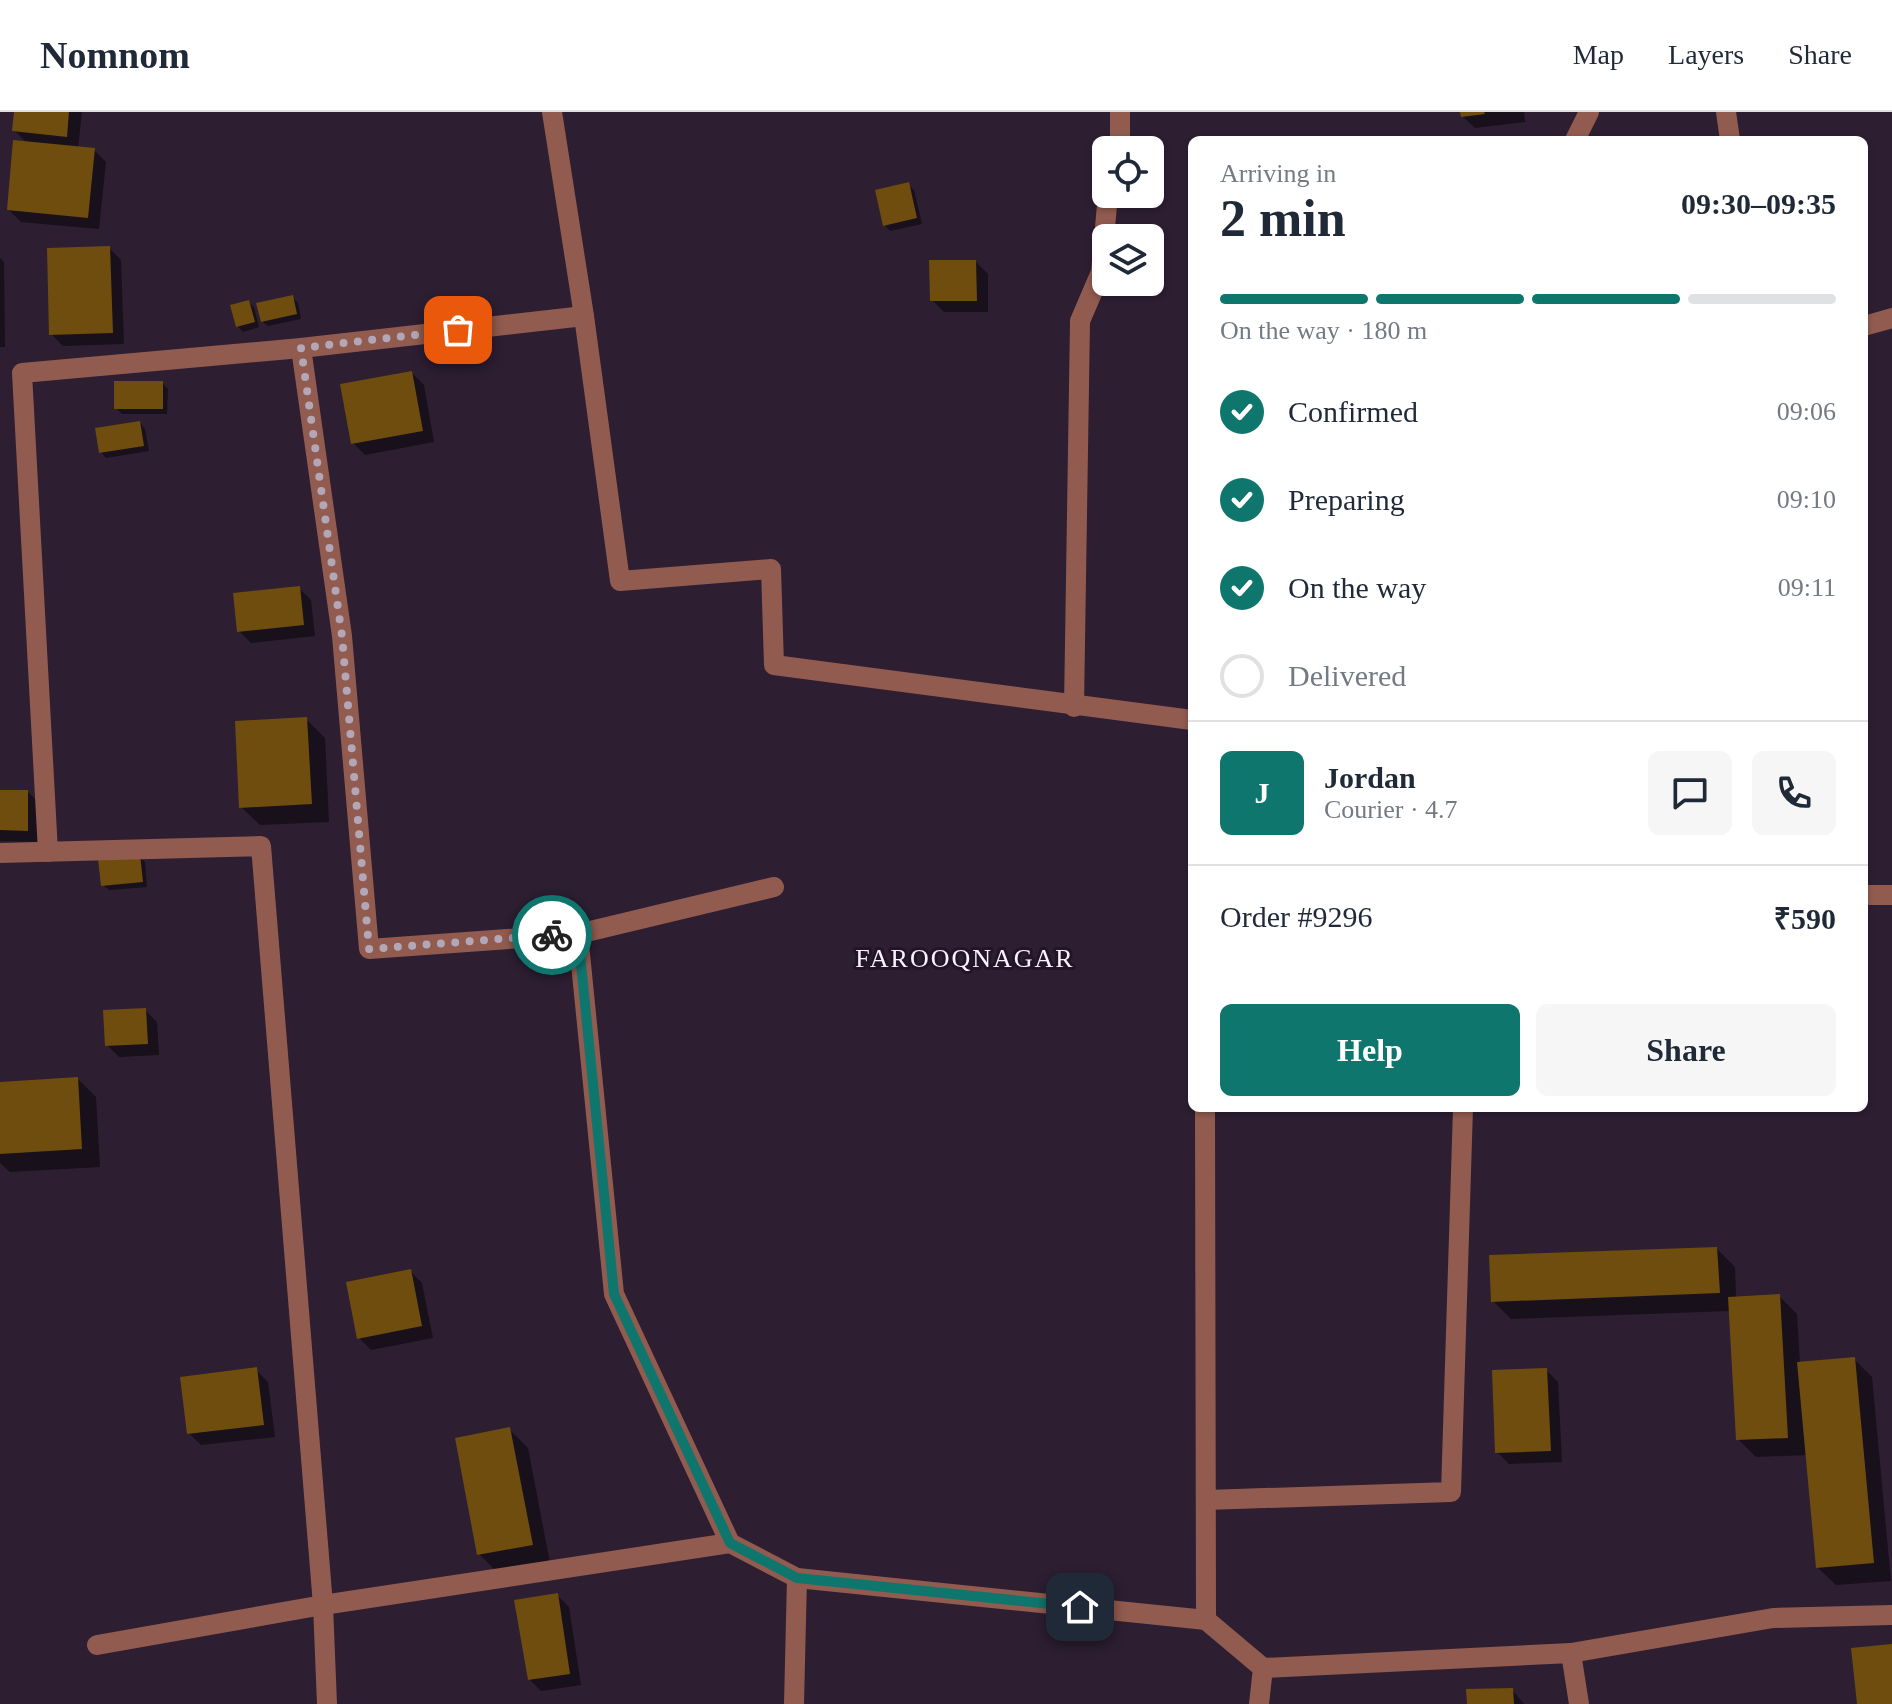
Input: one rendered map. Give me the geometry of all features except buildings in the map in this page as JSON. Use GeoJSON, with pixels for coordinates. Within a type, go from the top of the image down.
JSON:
{"type":"FeatureCollection","features":[{"type":"Feature","properties":{"kind":"street"},"geometry":{"type":"LineString","coordinates":[[552,112],[620,581],[771,569],[774,665],[1074,707],[1188,720]]}},
{"type":"Feature","properties":{"kind":"street"},"geometry":{"type":"LineString","coordinates":[[1120,112],[1120,136]]}},
{"type":"Feature","properties":{"kind":"street"},"geometry":{"type":"LineString","coordinates":[[1577,136],[1589,112]]}},
{"type":"Feature","properties":{"kind":"street"},"geometry":{"type":"LineString","coordinates":[[1726,112],[1729,136]]}},
{"type":"Feature","properties":{"kind":"street"},"geometry":{"type":"LineString","coordinates":[[1074,707],[1080,321],[1101,272],[1107,208]]}},
{"type":"Feature","properties":{"kind":"street"},"geometry":{"type":"LineString","coordinates":[[48,852],[22,373],[301,348],[584,316]]}},
{"type":"Feature","properties":{"kind":"street"},"geometry":{"type":"LineString","coordinates":[[1868,325],[1892,318]]}},
{"type":"Feature","properties":{"kind":"street"},"geometry":{"type":"LineString","coordinates":[[301,348],[342,636],[369,949],[578,934],[774,887]]}},
{"type":"Feature","properties":{"kind":"street"},"geometry":{"type":"LineString","coordinates":[[0,853],[261,846],[323,1605],[327,1704]]}},
{"type":"Feature","properties":{"kind":"street"},"geometry":{"type":"LineString","coordinates":[[1868,895],[1892,895]]}},
{"type":"Feature","properties":{"kind":"street"},"geometry":{"type":"LineString","coordinates":[[578,934],[614,1294],[730,1543]]}},
{"type":"Feature","properties":{"kind":"street"},"geometry":{"type":"LineString","coordinates":[[1205,1112],[1206,1620]]}},
{"type":"Feature","properties":{"kind":"street"},"geometry":{"type":"LineString","coordinates":[[1206,1500],[1451,1492],[1463,1112]]}},
{"type":"Feature","properties":{"kind":"street"},"geometry":{"type":"LineString","coordinates":[[97,1645],[323,1605],[730,1543],[797,1578],[1206,1620],[1263,1668],[1571,1653],[1773,1618],[1892,1615]]}},
{"type":"Feature","properties":{"kind":"street"},"geometry":{"type":"LineString","coordinates":[[794,1704],[797,1578]]}},
{"type":"Feature","properties":{"kind":"street"},"geometry":{"type":"LineString","coordinates":[[1571,1653],[1579,1704]]}},
{"type":"Feature","properties":{"kind":"street"},"geometry":{"type":"LineString","coordinates":[[1259,1704],[1263,1668]]}},
{"type":"Feature","properties":{"kind":"way so far"},"geometry":{"type":"LineString","coordinates":[[458,330],[301,348],[342,636],[369,949],[552,935]]}},
{"type":"Feature","properties":{"kind":"district","name":"FAROOQNAGAR"},"geometry":{"type":"Point","coordinates":[965,958]}},
{"type":"Feature","properties":{"kind":"route"},"geometry":{"type":"LineString","coordinates":[[552,935],[578,934],[614,1294],[730,1543],[797,1578],[1080,1607]]}}]}
